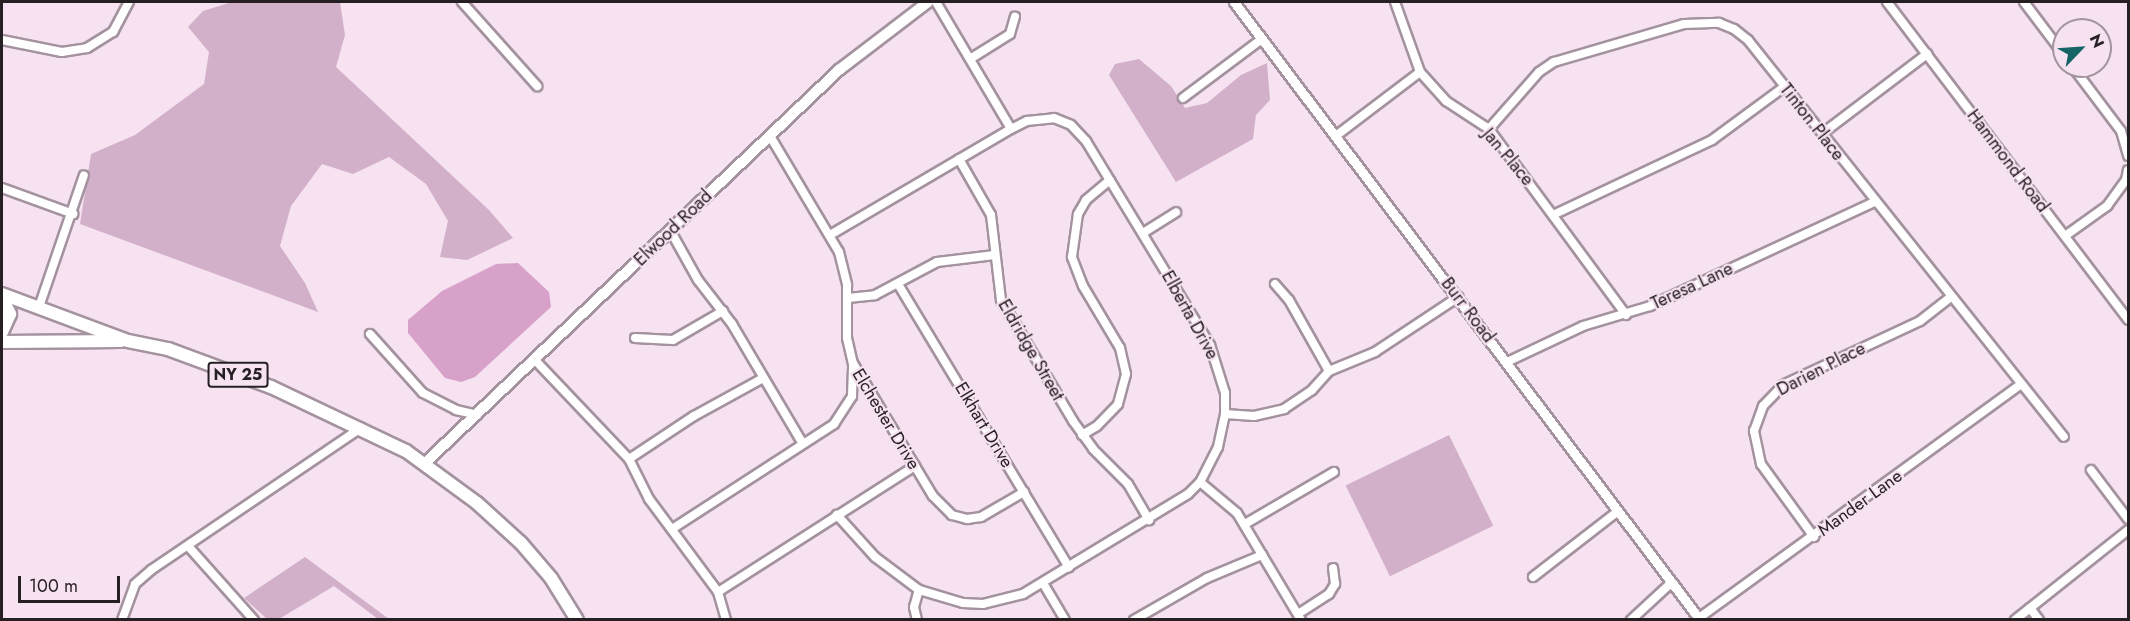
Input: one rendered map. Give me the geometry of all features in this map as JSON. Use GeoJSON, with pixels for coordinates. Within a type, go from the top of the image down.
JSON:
{"type":"FeatureCollection","features":[{"type":"Feature","properties":{"kind":"main road","name":"Elwood Road"},"geometry":{"type":"LineString","coordinates":[[425,463],[839,70],[928,2]]}},
{"type":"Feature","properties":{"kind":"main road","name":"NY 25"},"geometry":{"type":"LineString","coordinates":[[2,296],[39,307],[128,341],[168,349],[280,391],[361,428],[425,463],[477,503],[521,543],[551,578],[578,620]]}},
{"type":"Feature","properties":{"kind":"main road"},"geometry":{"type":"LineString","coordinates":[[2,296],[10,314],[2,332]]}},
{"type":"Feature","properties":{"kind":"main road"},"geometry":{"type":"LineString","coordinates":[[2,342],[128,341]]}},
{"type":"Feature","properties":{"kind":"street"},"geometry":{"type":"LineString","coordinates":[[2,40],[62,52],[87,48],[113,32],[129,2]]}},
{"type":"Feature","properties":{"kind":"street"},"geometry":{"type":"LineString","coordinates":[[462,2],[537,86]]}},
{"type":"Feature","properties":{"kind":"street"},"geometry":{"type":"LineString","coordinates":[[936,2],[1011,129]]}},
{"type":"Feature","properties":{"kind":"street","name":"Burr Road"},"geometry":{"type":"LineString","coordinates":[[1234,2],[1699,619]]}},
{"type":"Feature","properties":{"kind":"street","name":"Jan Place"},"geometry":{"type":"LineString","coordinates":[[1395,2],[1420,72],[1446,101],[1488,129],[1555,214],[1626,315]]}},
{"type":"Feature","properties":{"kind":"street","name":"Hammond Road"},"geometry":{"type":"LineString","coordinates":[[1887,2],[2128,320]]}},
{"type":"Feature","properties":{"kind":"street"},"geometry":{"type":"LineString","coordinates":[[2024,2],[2052,39]]}},
{"type":"Feature","properties":{"kind":"street"},"geometry":{"type":"LineString","coordinates":[[970,59],[1010,34],[1015,17]]}},
{"type":"Feature","properties":{"kind":"street","name":"Tinton Place"},"geometry":{"type":"LineString","coordinates":[[1488,129],[1539,72],[1554,62],[1684,24],[1703,21],[1734,29],[1748,40],[1823,133],[1874,202],[2064,437]]}},
{"type":"Feature","properties":{"kind":"street"},"geometry":{"type":"LineString","coordinates":[[1183,98],[1262,39]]}},
{"type":"Feature","properties":{"kind":"street"},"geometry":{"type":"LineString","coordinates":[[1823,133],[1927,54]]}},
{"type":"Feature","properties":{"kind":"street"},"geometry":{"type":"LineString","coordinates":[[1336,135],[1420,72]]}},
{"type":"Feature","properties":{"kind":"street"},"geometry":{"type":"LineString","coordinates":[[2081,78],[2121,131],[2128,156]]}},
{"type":"Feature","properties":{"kind":"street"},"geometry":{"type":"LineString","coordinates":[[1555,214],[1712,140],[1784,87]]}},
{"type":"Feature","properties":{"kind":"street","name":"Elberta Drive"},"geometry":{"type":"LineString","coordinates":[[830,235],[1011,129],[1042,118],[1054,118],[1071,125],[1086,141],[1143,232],[1216,357],[1225,393],[1225,414],[1218,447],[1200,482],[1149,520],[1023,594],[982,604],[963,603],[919,591]]}},
{"type":"Feature","properties":{"kind":"street","name":"Elchester Drive"},"geometry":{"type":"LineString","coordinates":[[770,136],[830,235],[845,270],[848,298],[847,338],[853,363],[941,507],[952,515],[981,518],[1024,492]]}},
{"type":"Feature","properties":{"kind":"street","name":"Eldridge Street"},"geometry":{"type":"LineString","coordinates":[[959,159],[990,215],[1001,300],[1082,435],[1128,484],[1149,520]]}},
{"type":"Feature","properties":{"kind":"street"},"geometry":{"type":"LineString","coordinates":[[2065,236],[2106,206],[2126,180],[2128,170]]}},
{"type":"Feature","properties":{"kind":"street"},"geometry":{"type":"LineString","coordinates":[[39,307],[73,214],[84,175]]}},
{"type":"Feature","properties":{"kind":"street"},"geometry":{"type":"LineString","coordinates":[[1082,435],[1096,426],[1118,404],[1126,374],[1120,348],[1083,286],[1072,256],[1078,214],[1086,200],[1110,180]]}},
{"type":"Feature","properties":{"kind":"street"},"geometry":{"type":"LineString","coordinates":[[2,189],[73,214]]}},
{"type":"Feature","properties":{"kind":"street","name":"Teresa Lane"},"geometry":{"type":"LineString","coordinates":[[1507,362],[1583,326],[1626,315],[1874,202]]}},
{"type":"Feature","properties":{"kind":"street"},"geometry":{"type":"LineString","coordinates":[[1143,232],[1176,212]]}},
{"type":"Feature","properties":{"kind":"street"},"geometry":{"type":"LineString","coordinates":[[670,230],[698,280],[723,311],[803,444]]}},
{"type":"Feature","properties":{"kind":"street"},"geometry":{"type":"LineString","coordinates":[[848,298],[875,295],[937,262],[995,255]]}},
{"type":"Feature","properties":{"kind":"street","name":"Elkhart Drive"},"geometry":{"type":"LineString","coordinates":[[898,284],[1069,567]]}},
{"type":"Feature","properties":{"kind":"street"},"geometry":{"type":"LineString","coordinates":[[1275,284],[1289,300],[1329,371]]}},
{"type":"Feature","properties":{"kind":"street"},"geometry":{"type":"LineString","coordinates":[[1225,414],[1254,416],[1284,409],[1312,390],[1329,371],[1375,352],[1458,297]]}},
{"type":"Feature","properties":{"kind":"street","name":"Darien Place"},"geometry":{"type":"LineString","coordinates":[[1814,537],[1761,464],[1754,431],[1763,406],[1783,385],[1920,321],[1951,297]]}},
{"type":"Feature","properties":{"kind":"street"},"geometry":{"type":"LineString","coordinates":[[635,338],[672,340],[723,311]]}},
{"type":"Feature","properties":{"kind":"street"},"geometry":{"type":"LineString","coordinates":[[370,334],[423,393],[456,410],[477,415]]}},
{"type":"Feature","properties":{"kind":"street"},"geometry":{"type":"LineString","coordinates":[[534,359],[629,459],[649,499],[718,592],[726,620]]}},
{"type":"Feature","properties":{"kind":"street"},"geometry":{"type":"LineString","coordinates":[[672,529],[834,424],[852,396],[853,363]]}},
{"type":"Feature","properties":{"kind":"street"},"geometry":{"type":"LineString","coordinates":[[629,459],[694,416],[764,378]]}},
{"type":"Feature","properties":{"kind":"street","name":"Mander Lane"},"geometry":{"type":"LineString","coordinates":[[1699,619],[2020,385]]}},
{"type":"Feature","properties":{"kind":"street"},"geometry":{"type":"LineString","coordinates":[[122,620],[135,584],[361,428]]}},
{"type":"Feature","properties":{"kind":"street"},"geometry":{"type":"LineString","coordinates":[[718,592],[915,466]]}},
{"type":"Feature","properties":{"kind":"street"},"geometry":{"type":"LineString","coordinates":[[2091,470],[2128,519]]}},
{"type":"Feature","properties":{"kind":"street"},"geometry":{"type":"LineString","coordinates":[[1245,524],[1334,472]]}},
{"type":"Feature","properties":{"kind":"street"},"geometry":{"type":"LineString","coordinates":[[1200,482],[1238,513],[1300,617],[1329,594],[1335,584],[1333,568]]}},
{"type":"Feature","properties":{"kind":"street"},"geometry":{"type":"LineString","coordinates":[[1533,577],[1618,511]]}},
{"type":"Feature","properties":{"kind":"street"},"geometry":{"type":"LineString","coordinates":[[837,515],[875,557],[919,591],[914,607],[917,620]]}},
{"type":"Feature","properties":{"kind":"street"},"geometry":{"type":"LineString","coordinates":[[2015,620],[2128,531]]}},
{"type":"Feature","properties":{"kind":"street"},"geometry":{"type":"LineString","coordinates":[[188,546],[254,620]]}},
{"type":"Feature","properties":{"kind":"street"},"geometry":{"type":"LineString","coordinates":[[1134,620],[1207,578],[1263,555]]}},
{"type":"Feature","properties":{"kind":"street"},"geometry":{"type":"LineString","coordinates":[[1631,620],[1672,582]]}},
{"type":"Feature","properties":{"kind":"street"},"geometry":{"type":"LineString","coordinates":[[1043,583],[1065,620]]}},
{"type":"Feature","properties":{"kind":"street"},"geometry":{"type":"LineString","coordinates":[[2030,608],[2039,620]]}},
{"type":"Feature","properties":{"kind":"shaded area"},"geometry":{"type":"Polygon","coordinates":[[[232,2],[340,2],[345,35],[336,67],[489,210],[513,238],[467,260],[440,257],[448,221],[426,184],[389,157],[353,174],[322,164],[291,206],[280,246],[305,283],[318,312],[80,224],[91,154],[135,135],[204,84],[209,52],[188,27],[203,11],[232,2]]]}},
{"type":"Feature","properties":{"kind":"shaded area"},"geometry":{"type":"Polygon","coordinates":[[[1139,59],[1171,86],[1185,108],[1207,103],[1241,75],[1267,63],[1270,100],[1256,115],[1253,139],[1176,182],[1109,75],[1115,64],[1139,59]]]}},
{"type":"Feature","properties":{"kind":"shaded area"},"geometry":{"type":"Polygon","coordinates":[[[518,263],[549,292],[551,307],[475,377],[461,382],[445,378],[408,333],[408,320],[442,291],[496,264],[518,263]]]}},
{"type":"Feature","properties":{"kind":"shaded area"},"geometry":{"type":"Polygon","coordinates":[[[1449,435],[1493,526],[1390,576],[1346,485],[1449,435]]]}},
{"type":"Feature","properties":{"kind":"shaded area"},"geometry":{"type":"Polygon","coordinates":[[[305,557],[389,619],[378,619],[334,586],[279,619],[267,619],[244,598],[305,557]]]}}]}
